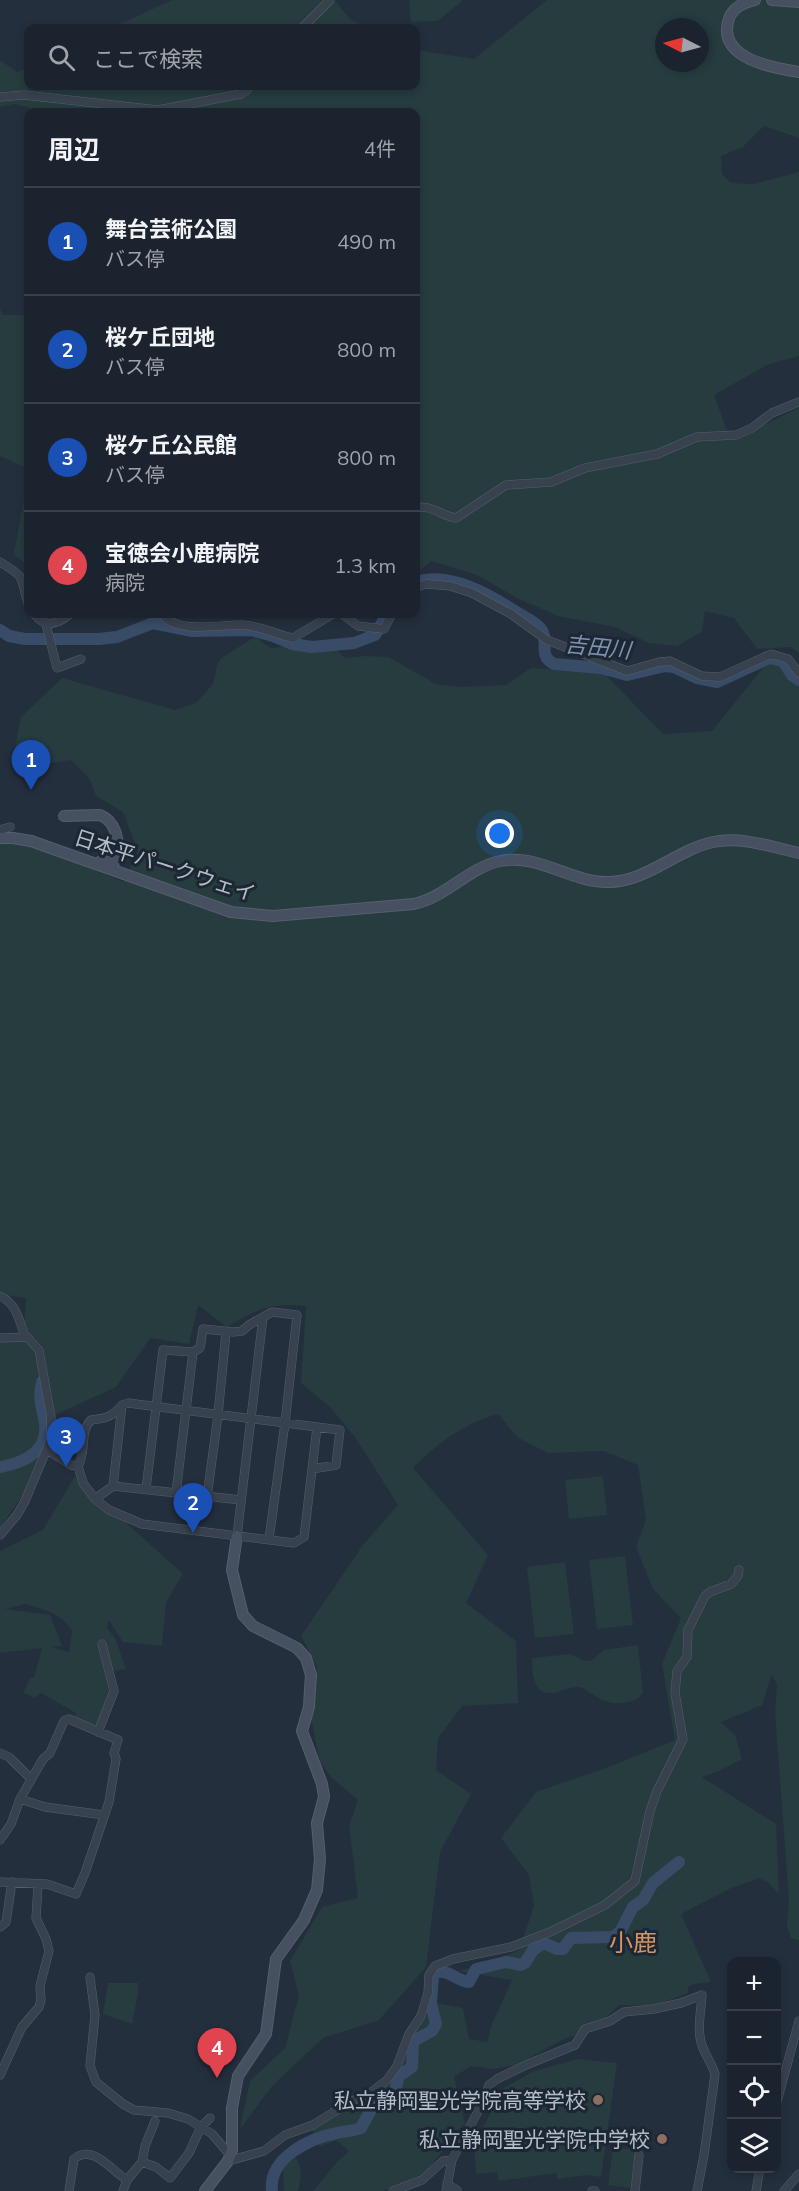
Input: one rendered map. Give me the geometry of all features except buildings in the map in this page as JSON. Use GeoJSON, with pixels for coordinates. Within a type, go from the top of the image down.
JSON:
{"type":"FeatureCollection","features":[{"type":"Feature","properties":{"kind":"street"},"geometry":{"type":"LineString","coordinates":[[306,24],[330,0]]}},
{"type":"Feature","properties":{"kind":"street"},"geometry":{"type":"LineString","coordinates":[[755,0],[740,5],[730,15],[727,28],[728,39],[734,48],[756,62],[799,72]]}},
{"type":"Feature","properties":{"kind":"street"},"geometry":{"type":"LineString","coordinates":[[772,0],[799,2]]}},
{"type":"Feature","properties":{"kind":"street"},"geometry":{"type":"LineString","coordinates":[[168,108],[241,94],[247,90]]}},
{"type":"Feature","properties":{"kind":"street"},"geometry":{"type":"LineString","coordinates":[[0,97],[24,95],[140,108]]}},
{"type":"Feature","properties":{"kind":"street"},"geometry":{"type":"LineString","coordinates":[[420,508],[432,508],[456,518],[506,484],[551,482],[585,468],[657,454],[697,437],[736,435],[752,428],[772,413],[799,402]]}},
{"type":"Feature","properties":{"kind":"street"},"geometry":{"type":"LineString","coordinates":[[0,562],[18,573],[24,584]]}},
{"type":"Feature","properties":{"kind":"street"},"geometry":{"type":"LineString","coordinates":[[420,586],[439,585],[472,593],[512,614],[546,640],[627,671],[670,661],[702,676],[714,678],[771,654],[788,659],[799,673]]}},
{"type":"Feature","properties":{"kind":"street"},"geometry":{"type":"LineString","coordinates":[[38,618],[46,624],[56,623],[64,618]]}},
{"type":"Feature","properties":{"kind":"street"},"geometry":{"type":"LineString","coordinates":[[168,618],[194,627],[244,625],[267,629],[293,638],[326,618]]}},
{"type":"Feature","properties":{"kind":"street"},"geometry":{"type":"LineString","coordinates":[[347,618],[358,626],[384,629],[390,618]]}},
{"type":"Feature","properties":{"kind":"street"},"geometry":{"type":"LineString","coordinates":[[46,624],[57,668],[81,659]]}},
{"type":"Feature","properties":{"kind":"street"},"geometry":{"type":"LineString","coordinates":[[64,816],[96,814],[105,817],[115,830],[120,872]]}},
{"type":"Feature","properties":{"kind":"street"},"geometry":{"type":"LineString","coordinates":[[0,830],[10,828]]}},
{"type":"Feature","properties":{"kind":"street","name":"日本平パークウェイ"},"geometry":{"type":"LineString","coordinates":[[0,838],[22,839],[77,856],[231,912],[258,916],[414,904],[430,900],[472,873],[502,861],[531,861],[586,880],[607,882],[629,879],[697,846],[712,842],[728,840],[747,842],[799,853]]}},
{"type":"Feature","properties":{"kind":"street"},"geometry":{"type":"LineString","coordinates":[[77,856],[110,863],[119,856]]}},
{"type":"Feature","properties":{"kind":"street"},"geometry":{"type":"LineString","coordinates":[[0,1296],[14,1307],[25,1336],[39,1350],[51,1417],[51,1439],[25,1501],[17,1515],[0,1535]]}},
{"type":"Feature","properties":{"kind":"street"},"geometry":{"type":"LineString","coordinates":[[146,1489],[163,1350],[193,1352],[200,1348],[203,1329],[226,1332],[242,1331],[272,1312],[297,1315],[269,1539]]}},
{"type":"Feature","properties":{"kind":"street"},"geometry":{"type":"LineString","coordinates":[[205,2191],[229,2158],[233,2145],[232,2108],[238,2076],[267,2031],[273,1968],[276,1959],[304,1920],[317,1890],[320,1859],[317,1823],[324,1797],[322,1784],[302,1731],[309,1707],[310,1689],[306,1658],[297,1648],[253,1626],[243,1615],[232,1570],[263,1317]]}},
{"type":"Feature","properties":{"kind":"street"},"geometry":{"type":"LineString","coordinates":[[207,1497],[226,1332]]}},
{"type":"Feature","properties":{"kind":"street"},"geometry":{"type":"LineString","coordinates":[[0,1338],[25,1336]]}},
{"type":"Feature","properties":{"kind":"street"},"geometry":{"type":"LineString","coordinates":[[176,1493],[193,1352]]}},
{"type":"Feature","properties":{"kind":"street"},"geometry":{"type":"LineString","coordinates":[[312,1469],[336,1465],[339,1430],[317,1427],[285,1423],[218,1415],[187,1410],[128,1403],[122,1405],[112,1415],[91,1420],[86,1425],[82,1459],[78,1466],[83,1483],[95,1499],[109,1510],[142,1524],[294,1543],[304,1537],[312,1469],[317,1427]]}},
{"type":"Feature","properties":{"kind":"street"},"geometry":{"type":"LineString","coordinates":[[113,1486],[122,1405]]}},
{"type":"Feature","properties":{"kind":"street"},"geometry":{"type":"LineString","coordinates":[[47,1450],[71,1465],[78,1466]]}},
{"type":"Feature","properties":{"kind":"street"},"geometry":{"type":"LineString","coordinates":[[95,1499],[113,1486],[241,1500]]}},
{"type":"Feature","properties":{"kind":"street"},"geometry":{"type":"LineString","coordinates":[[229,2158],[264,2151],[285,2134],[313,2125],[373,2091],[387,2080],[397,2066],[409,2034],[421,2016],[428,1993],[429,1975],[435,1966],[453,1959],[511,1947],[550,1932],[605,1905],[635,1881],[650,1811],[657,1791],[683,1738],[675,1693],[677,1671],[687,1656],[688,1630],[705,1596],[732,1584],[739,1570]]}},
{"type":"Feature","properties":{"kind":"street"},"geometry":{"type":"LineString","coordinates":[[98,1732],[114,1691],[102,1644]]}},
{"type":"Feature","properties":{"kind":"street"},"geometry":{"type":"LineString","coordinates":[[0,1840],[11,1824],[20,1798],[50,1753],[64,1721],[69,1719],[118,1740],[114,1753],[116,1759],[109,1802],[76,1894],[56,1886],[0,1881]]}},
{"type":"Feature","properties":{"kind":"street"},"geometry":{"type":"LineString","coordinates":[[0,1753],[9,1757],[31,1779]]}},
{"type":"Feature","properties":{"kind":"street"},"geometry":{"type":"LineString","coordinates":[[20,1798],[45,1807],[104,1815]]}},
{"type":"Feature","properties":{"kind":"street"},"geometry":{"type":"LineString","coordinates":[[0,1928],[6,1922],[12,1882]]}},
{"type":"Feature","properties":{"kind":"street"},"geometry":{"type":"LineString","coordinates":[[0,2074],[22,2027],[39,2007],[41,2000],[40,1986],[49,1951],[36,1918],[38,1885]]}},
{"type":"Feature","properties":{"kind":"street"},"geometry":{"type":"LineString","coordinates":[[90,1977],[95,2015],[90,2066],[96,2082],[134,2110],[168,2113],[188,2119],[222,2144],[229,2158]]}},
{"type":"Feature","properties":{"kind":"street"},"geometry":{"type":"LineString","coordinates":[[457,2190],[446,2188],[452,2160],[483,2102],[489,2085],[553,2053],[568,2049],[575,2045],[585,2029],[610,2021],[624,2012],[654,2009],[702,1995],[699,2036],[715,2074],[697,2191]]}},
{"type":"Feature","properties":{"kind":"street"},"geometry":{"type":"LineString","coordinates":[[781,2090],[799,2021]]}},
{"type":"Feature","properties":{"kind":"street"},"geometry":{"type":"LineString","coordinates":[[142,2162],[156,2167],[170,2178],[189,2153],[201,2127],[210,2118]]}},
{"type":"Feature","properties":{"kind":"street"},"geometry":{"type":"LineString","coordinates":[[123,2191],[127,2180],[142,2162],[145,2146],[155,2121]]}},
{"type":"Feature","properties":{"kind":"street"},"geometry":{"type":"LineString","coordinates":[[69,2191],[74,2159],[88,2153],[100,2159],[127,2180]]}},
{"type":"Feature","properties":{"kind":"street"},"geometry":{"type":"LineString","coordinates":[[635,2191],[639,2155]]}},
{"type":"Feature","properties":{"kind":"street"},"geometry":{"type":"LineString","coordinates":[[393,2191],[422,2180],[443,2161],[452,2160]]}},
{"type":"Feature","properties":{"kind":"street"},"geometry":{"type":"LineString","coordinates":[[756,2191],[759,2173]]}},
{"type":"Feature","properties":{"kind":"street"},"geometry":{"type":"LineString","coordinates":[[784,2191],[799,2174]]}},
{"type":"Feature","properties":{"kind":"green space"},"geometry":{"type":"Polygon","coordinates":[[[172,0],[334,0],[351,20],[360,24],[120,24],[172,0]]]}},
{"type":"Feature","properties":{"kind":"green space"},"geometry":{"type":"Polygon","coordinates":[[[409,0],[463,0],[438,21],[411,22],[409,0]]]}},
{"type":"Feature","properties":{"kind":"green space"},"geometry":{"type":"Polygon","coordinates":[[[547,0],[799,0],[799,138],[764,126],[743,147],[721,156],[722,174],[731,183],[753,184],[799,172],[799,356],[769,364],[714,395],[731,441],[799,408],[799,653],[791,647],[757,649],[734,618],[705,611],[702,632],[677,646],[649,643],[615,627],[558,616],[517,598],[477,575],[431,561],[420,570],[420,108],[30,108],[15,104],[0,107],[0,60],[17,72],[24,69],[24,90],[420,90],[420,51],[474,59],[547,0]]]}},
{"type":"Feature","properties":{"kind":"green space"},"geometry":{"type":"Polygon","coordinates":[[[0,309],[3,315],[24,315],[24,467],[0,456],[0,309]]]}},
{"type":"Feature","properties":{"kind":"green space"},"geometry":{"type":"Polygon","coordinates":[[[24,499],[24,563],[14,554],[24,499]]]}},
{"type":"Feature","properties":{"kind":"green space"},"geometry":{"type":"Polygon","coordinates":[[[255,637],[271,648],[303,645],[332,646],[345,658],[388,657],[436,684],[460,687],[506,685],[531,668],[603,672],[663,734],[712,731],[766,664],[778,661],[799,686],[799,1940],[791,1938],[787,1927],[789,1901],[775,1712],[777,1685],[772,1674],[762,1705],[721,1722],[735,1735],[742,1759],[702,1777],[776,1824],[779,1894],[768,1882],[759,1878],[729,1889],[681,1914],[711,1982],[693,1984],[688,1987],[688,1993],[653,2006],[619,2005],[596,2028],[564,2039],[516,2065],[493,2069],[471,2066],[454,2077],[465,2123],[425,2173],[383,2191],[313,2191],[349,2151],[336,2140],[320,2147],[312,2129],[383,2089],[407,2054],[413,2034],[436,2003],[463,2008],[469,2039],[487,2042],[492,2024],[512,1980],[458,1971],[486,1964],[519,1950],[534,1906],[529,1875],[501,1838],[536,1792],[606,1768],[675,1740],[662,1664],[681,1618],[653,1589],[636,1547],[646,1520],[638,1465],[604,1451],[548,1453],[517,1437],[498,1414],[452,1435],[413,1468],[488,1555],[466,1603],[516,1641],[518,1703],[462,1706],[438,1738],[436,1770],[471,1794],[440,1852],[426,1967],[379,2020],[323,2038],[272,2086],[240,2129],[250,2081],[285,2048],[299,1995],[290,1961],[322,1907],[358,1898],[349,1826],[358,1800],[332,1778],[320,1762],[311,1718],[317,1667],[301,1636],[363,1545],[398,1505],[355,1437],[330,1407],[301,1383],[306,1306],[282,1305],[264,1308],[227,1327],[198,1305],[189,1344],[150,1338],[116,1387],[55,1415],[43,1346],[24,1328],[26,1298],[0,1294],[0,844],[28,843],[124,882],[138,851],[123,812],[96,796],[89,778],[71,760],[40,765],[15,748],[21,717],[62,678],[175,710],[196,703],[213,684],[221,658],[255,637]]]}},
{"type":"Feature","properties":{"kind":"green space"},"geometry":{"type":"Polygon","coordinates":[[[20,1337],[37,1353],[48,1435],[23,1495],[0,1528],[0,1340],[20,1337]]]}},
{"type":"Feature","properties":{"kind":"green space"},"geometry":{"type":"Polygon","coordinates":[[[75,1476],[93,1502],[107,1514],[124,1521],[183,1574],[166,1602],[162,1646],[123,1642],[109,1620],[107,1628],[115,1638],[126,1669],[107,1672],[109,1696],[98,1723],[92,1726],[74,1719],[76,1713],[41,1693],[35,1698],[23,1693],[31,1677],[34,1678],[42,1648],[0,1653],[0,1551],[43,1530],[75,1476]],[[25,1604],[5,1609],[50,1615],[62,1646],[52,1647],[69,1652],[72,1631],[68,1625],[46,1610],[25,1604]]]}},
{"type":"Feature","properties":{"kind":"green space"},"geometry":{"type":"Polygon","coordinates":[[[603,1476],[607,1515],[569,1519],[565,1480],[603,1476]]]}},
{"type":"Feature","properties":{"kind":"green space"},"geometry":{"type":"Polygon","coordinates":[[[625,1556],[633,1625],[597,1629],[589,1560],[625,1556]]]}},
{"type":"Feature","properties":{"kind":"green space"},"geometry":{"type":"Polygon","coordinates":[[[565,1562],[574,1634],[535,1638],[527,1567],[565,1562]]]}},
{"type":"Feature","properties":{"kind":"green space"},"geometry":{"type":"Polygon","coordinates":[[[638,1645],[643,1692],[635,1700],[620,1703],[609,1702],[578,1687],[547,1693],[542,1691],[535,1682],[532,1658],[570,1654],[591,1661],[604,1650],[638,1645]]]}},
{"type":"Feature","properties":{"kind":"green space"},"geometry":{"type":"Polygon","coordinates":[[[108,1983],[138,1983],[132,2024],[103,2014],[108,1983]]]}},
{"type":"Feature","properties":{"kind":"green space"},"geometry":{"type":"Polygon","coordinates":[[[578,2059],[617,2063],[601,2177],[586,2175],[558,2179],[556,2173],[499,2181],[497,2172],[476,2174],[474,2144],[504,2088],[534,2071],[578,2059]]]}},
{"type":"Feature","properties":{"kind":"green space"},"geometry":{"type":"Polygon","coordinates":[[[613,2147],[636,2150],[630,2188],[608,2185],[613,2147]]]}},
{"type":"Feature","properties":{"kind":"green space"},"geometry":{"type":"Polygon","coordinates":[[[295,2157],[301,2173],[298,2191],[284,2191],[283,2167],[295,2157]]]}},
{"type":"Feature","properties":{"kind":"waterway","name":"吉田川"},"geometry":{"type":"LineString","coordinates":[[420,581],[429,579],[456,582],[482,592],[534,622],[543,633],[546,657],[554,664],[601,668],[627,675],[665,666],[674,667],[697,678],[717,682],[769,658],[783,661],[792,675],[799,680]]}},
{"type":"Feature","properties":{"kind":"waterway","name":"吉田川"},"geometry":{"type":"LineString","coordinates":[[0,630],[9,636],[25,639],[99,639],[117,637],[153,623],[192,631],[251,630],[292,644],[312,647],[354,643],[375,635],[385,618]]}},
{"type":"Feature","properties":{"kind":"waterway"},"geometry":{"type":"LineString","coordinates":[[0,1467],[25,1459],[39,1449],[43,1442],[45,1423],[40,1398],[42,1382]]}},
{"type":"Feature","properties":{"kind":"waterway"},"geometry":{"type":"LineString","coordinates":[[272,2191],[273,2179],[284,2159],[315,2140],[361,2128],[372,2108],[394,2094],[399,2076],[412,2067],[413,2041],[432,2031],[436,2024],[431,2004],[433,1974],[447,1973],[469,1982],[476,1969],[506,1962],[521,1965],[525,1963],[533,1950],[544,1943],[557,1949],[563,1949],[571,1938],[613,1937],[620,1932],[633,1907],[643,1900],[653,1883],[679,1862]]}},
{"type":"Feature","properties":{"kind":"place","name":"舞台芸術公園"},"geometry":{"type":"Point","coordinates":[31,790]}},
{"type":"Feature","properties":{"kind":"place","name":"桜ケ丘公民館"},"geometry":{"type":"Point","coordinates":[66,1467]}},
{"type":"Feature","properties":{"kind":"place","name":"桜ケ丘団地"},"geometry":{"type":"Point","coordinates":[193,1533]}},
{"type":"Feature","properties":{"kind":"place","name":"宝徳会小鹿病院"},"geometry":{"type":"Point","coordinates":[217,2078]}},
{"type":"Feature","properties":{"kind":"place","name":"私立静岡聖光学院高等学校"},"geometry":{"type":"Point","coordinates":[598,2100]}},
{"type":"Feature","properties":{"kind":"place","name":"私立静岡聖光学院中学校"},"geometry":{"type":"Point","coordinates":[662,2139]}},
{"type":"Feature","properties":{"kind":"district","name":"小鹿"},"geometry":{"type":"Point","coordinates":[633,1942]}}]}
